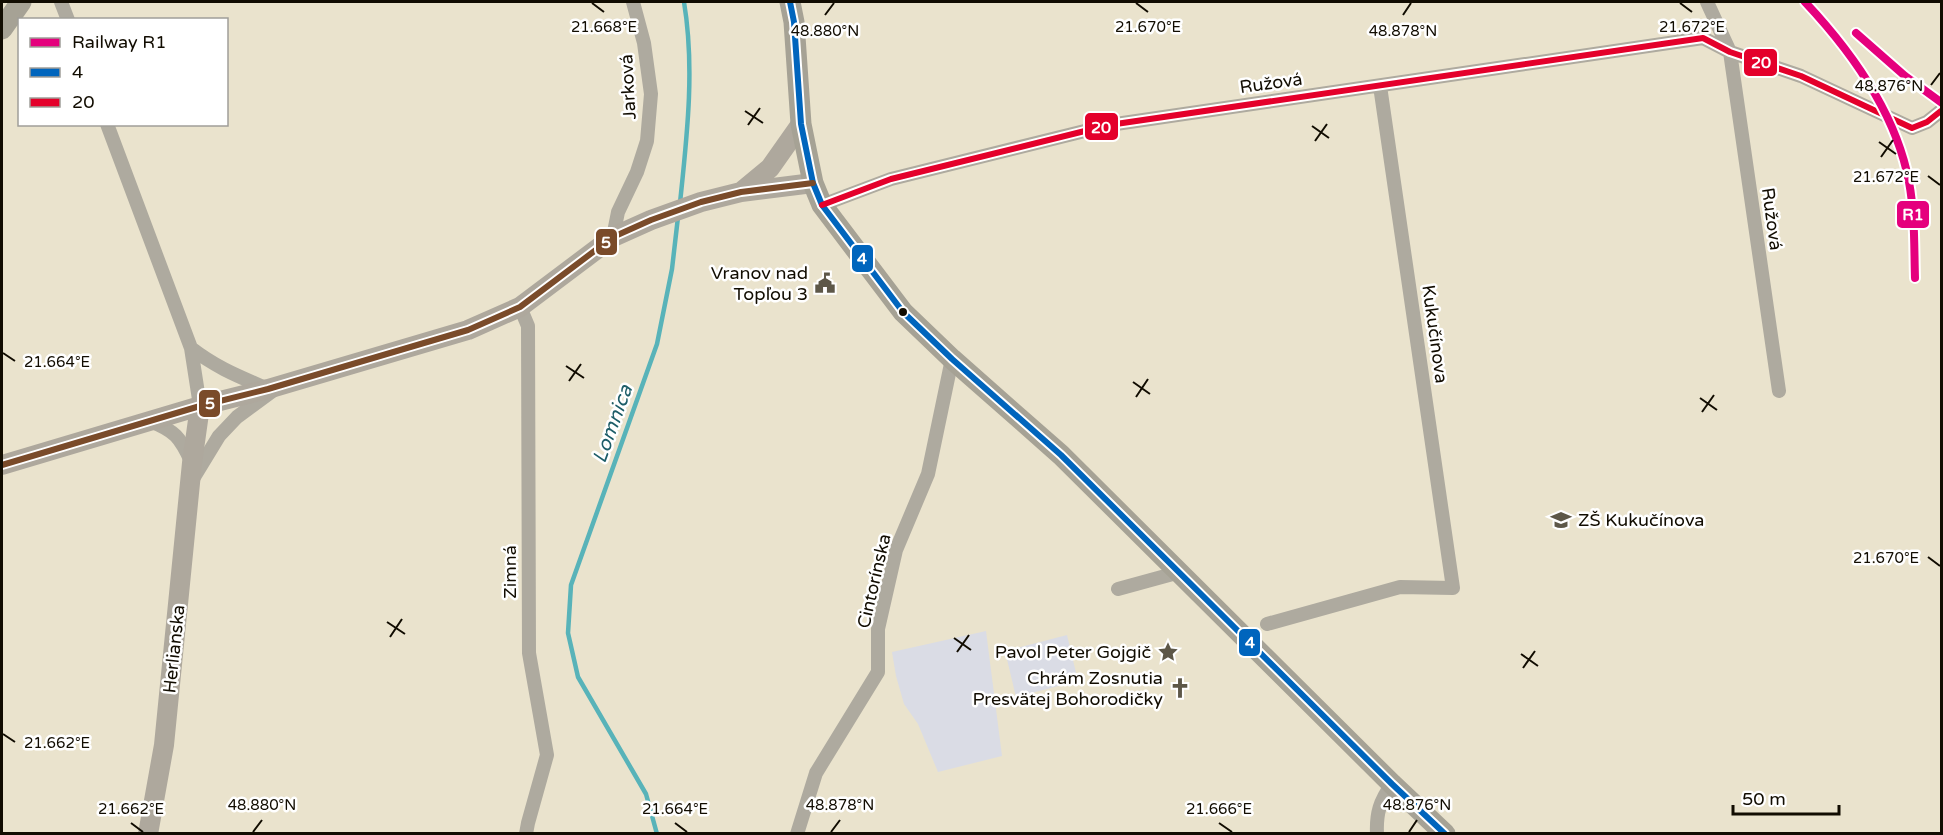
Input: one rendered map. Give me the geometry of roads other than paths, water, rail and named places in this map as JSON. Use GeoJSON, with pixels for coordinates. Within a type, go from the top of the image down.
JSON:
{"type":"FeatureCollection","features":[{"type":"Feature","properties":{"kind":"main road"},"geometry":{"type":"LineString","coordinates":[[2,29],[21,2]]}},
{"type":"Feature","properties":{"kind":"main road"},"geometry":{"type":"LineString","coordinates":[[790,2],[794,22],[801,124],[813,183],[822,205],[903,312],[952,359],[1061,454],[1445,834]]}},
{"type":"Feature","properties":{"kind":"main road"},"geometry":{"type":"LineString","coordinates":[[741,192],[770,168],[801,124]]}},
{"type":"Feature","properties":{"kind":"main road"},"geometry":{"type":"LineString","coordinates":[[2,465],[468,330],[520,307],[613,237],[651,220],[701,202],[741,192],[813,183]]}},
{"type":"Feature","properties":{"kind":"main road","name":"Herlianska"},"geometry":{"type":"LineString","coordinates":[[148,834],[164,745],[192,463],[200,406]]}},
{"type":"Feature","properties":{"kind":"street"},"geometry":{"type":"LineString","coordinates":[[61,2],[67,18]]}},
{"type":"Feature","properties":{"kind":"street","name":"Jarková"},"geometry":{"type":"LineString","coordinates":[[613,237],[618,212],[637,172],[647,141],[651,94],[644,43],[633,2]]}},
{"type":"Feature","properties":{"kind":"street"},"geometry":{"type":"LineString","coordinates":[[1707,2],[1730,52]]}},
{"type":"Feature","properties":{"kind":"street","name":"Ružová"},"geometry":{"type":"LineString","coordinates":[[822,205],[891,180],[1109,125],[1703,39],[1730,52],[1801,76],[1912,128],[1927,122],[1941,110]]}},
{"type":"Feature","properties":{"kind":"street","name":"Ružová"},"geometry":{"type":"LineString","coordinates":[[1730,52],[1779,391]]}},
{"type":"Feature","properties":{"kind":"street","name":"Kukučínova"},"geometry":{"type":"LineString","coordinates":[[1268,624],[1400,587],[1453,588],[1380,86]]}},
{"type":"Feature","properties":{"kind":"street","name":"Herlianska"},"geometry":{"type":"LineString","coordinates":[[108,126],[190,348],[200,406]]}},
{"type":"Feature","properties":{"kind":"street","name":"Zimná"},"geometry":{"type":"LineString","coordinates":[[520,307],[528,326],[529,654],[547,755],[526,834]]}},
{"type":"Feature","properties":{"kind":"street"},"geometry":{"type":"LineString","coordinates":[[190,348],[230,374],[275,386]]}},
{"type":"Feature","properties":{"kind":"street","name":"Cintorínska"},"geometry":{"type":"LineString","coordinates":[[797,834],[816,773],[878,672],[878,629],[896,550],[928,474],[952,359]]}},
{"type":"Feature","properties":{"kind":"street"},"geometry":{"type":"LineString","coordinates":[[190,484],[219,436],[237,417],[275,386]]}},
{"type":"Feature","properties":{"kind":"street"},"geometry":{"type":"LineString","coordinates":[[150,421],[179,437],[192,463]]}},
{"type":"Feature","properties":{"kind":"street"},"geometry":{"type":"LineString","coordinates":[[1118,589],[1180,572]]}},
{"type":"Feature","properties":{"kind":"street"},"geometry":{"type":"LineString","coordinates":[[1377,834],[1377,810],[1392,784]]}},
{"type":"Feature","properties":{"kind":"waterway","name":"Lomnica"},"geometry":{"type":"LineString","coordinates":[[680,203],[689,77],[684,2]]}},
{"type":"Feature","properties":{"kind":"waterway","name":"Lomnica"},"geometry":{"type":"LineString","coordinates":[[657,834],[646,794],[578,677],[568,633],[571,585],[657,344],[672,269],[678,217]]}},
{"type":"Feature","properties":{"kind":"rail line","name":"R1"},"geometry":{"type":"LineString","coordinates":[[1805,2],[1855,63],[1870,85],[1894,132],[1903,157],[1911,194],[1915,278]]}},
{"type":"Feature","properties":{"kind":"rail line","name":"R1"},"geometry":{"type":"LineString","coordinates":[[1856,33],[1905,76],[1942,103]]}},
{"type":"Feature","properties":{"kind":"place","name":"Vranov nad Topľou 3"},"geometry":{"type":"Point","coordinates":[825,283]}},
{"type":"Feature","properties":{"kind":"place","name":"ZŠ Kukučínova"},"geometry":{"type":"Point","coordinates":[1561,520]}},
{"type":"Feature","properties":{"kind":"place","name":"Pavol Peter Gojgič"},"geometry":{"type":"Point","coordinates":[1168,652]}},
{"type":"Feature","properties":{"kind":"place","name":"Chrám Zosnutia Presvätej Bohorodičky"},"geometry":{"type":"Point","coordinates":[1180,688]}}]}
